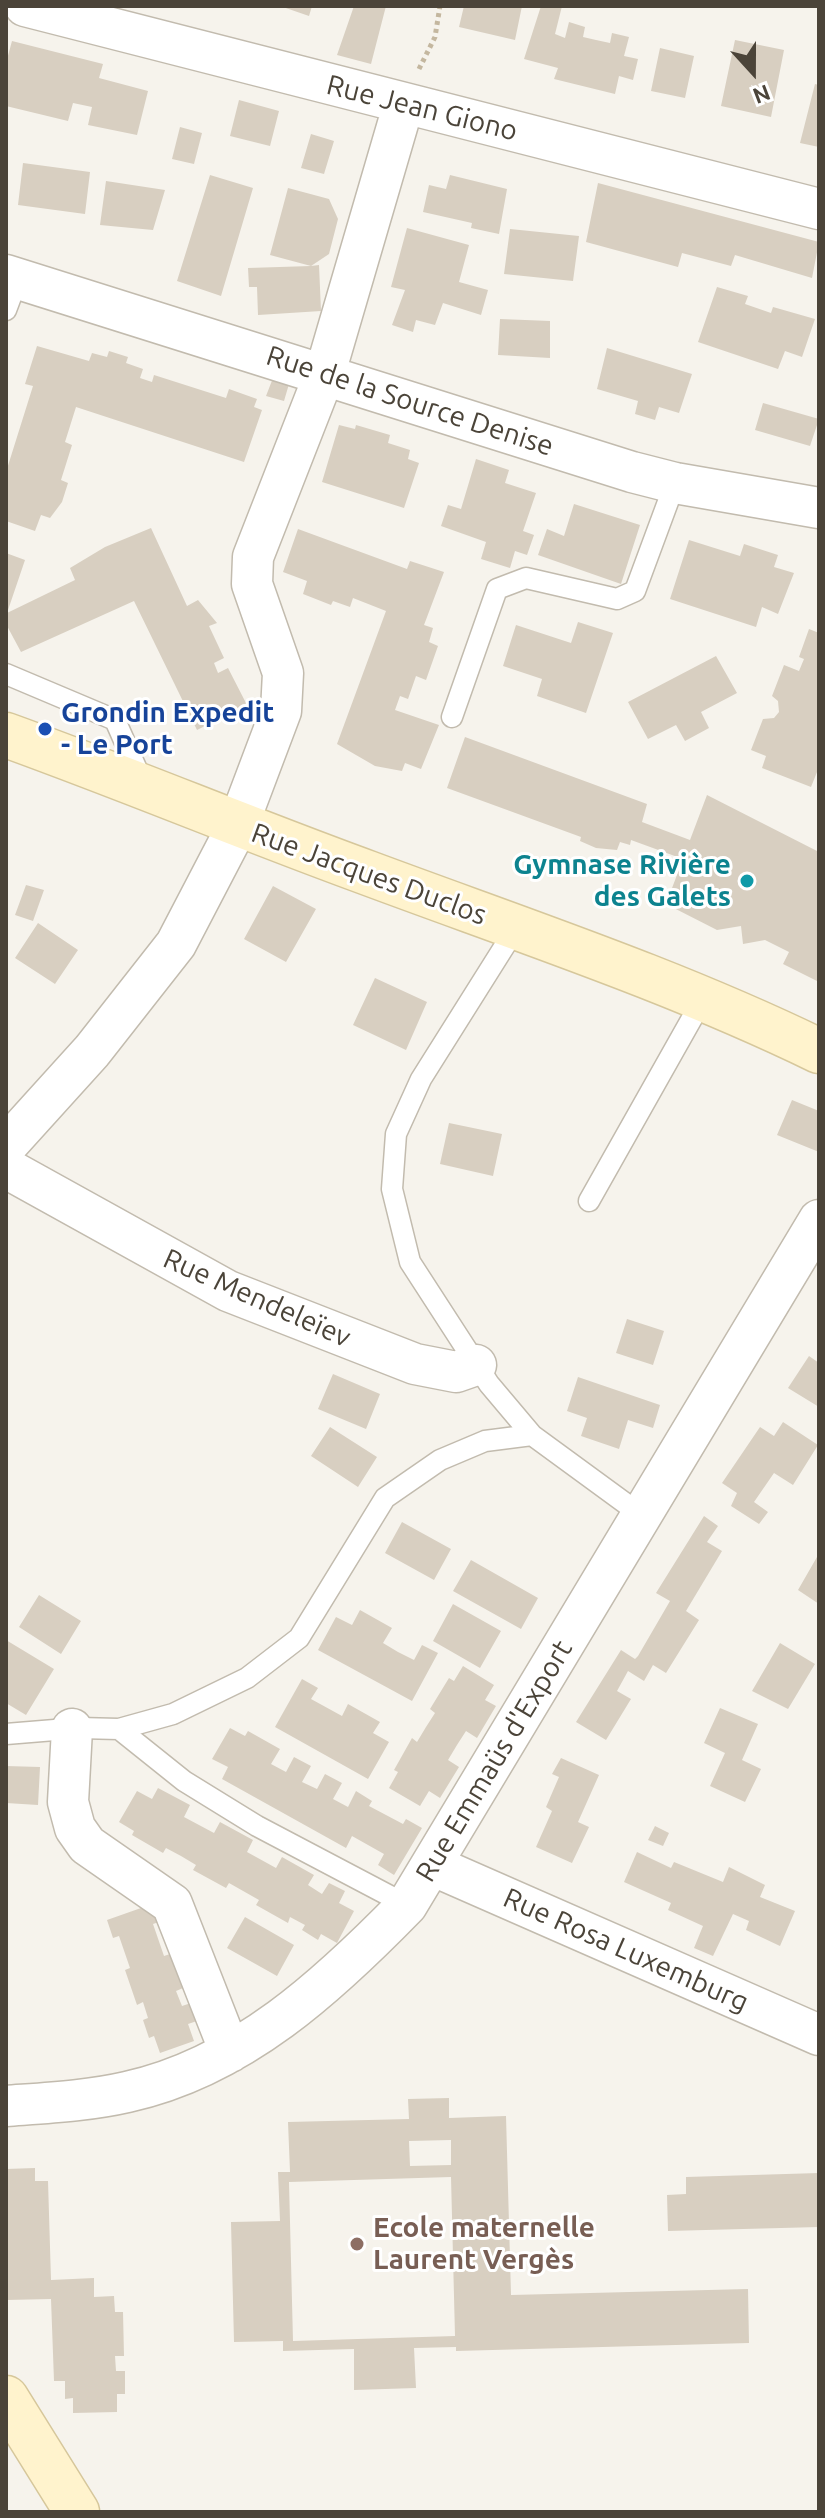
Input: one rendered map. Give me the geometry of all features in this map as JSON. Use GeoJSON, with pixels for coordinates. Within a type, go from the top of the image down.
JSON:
{"type":"FeatureCollection","features":[{"type":"Feature","properties":{"kind":"street","name":"Rue Jean Giono"},"geometry":{"type":"LineString","coordinates":[[25,6],[819,209]]}},
{"type":"Feature","properties":{"kind":"street"},"geometry":{"type":"LineString","coordinates":[[6,1146],[92,1051],[176,944],[238,825],[281,711],[283,673],[252,584],[253,557],[325,373],[404,103]]}},
{"type":"Feature","properties":{"kind":"street","name":"Rue de la Source Denise"},"geometry":{"type":"LineString","coordinates":[[10,288],[325,373],[675,483],[819,508]]}},
{"type":"Feature","properties":{"kind":"street","name":"Rue Jacques Duclos"},"geometry":{"type":"LineString","coordinates":[[6,735],[144,785],[238,825],[704,997],[819,1051]]}},
{"type":"Feature","properties":{"kind":"street","name":"Rue Mendeleïev"},"geometry":{"type":"LineString","coordinates":[[6,1168],[228,1291],[415,1364],[456,1372],[476,1365]]}},
{"type":"Feature","properties":{"kind":"street","name":"Rue Emmaüs d'Export"},"geometry":{"type":"LineString","coordinates":[[6,2106],[128,2092],[230,2052],[294,2011],[357,1956],[407,1905],[434,1866],[640,1514],[819,1220]]}},
{"type":"Feature","properties":{"kind":"street"},"geometry":{"type":"LineString","coordinates":[[72,1729],[68,1802],[75,1828],[87,1845],[172,1904],[230,2052]]}},
{"type":"Feature","properties":{"kind":"street","name":"Rue Rosa Luxemburg"},"geometry":{"type":"LineString","coordinates":[[434,1866],[819,2035]]}},
{"type":"Feature","properties":{"kind":"street"},"geometry":{"type":"LineString","coordinates":[[6,2398],[77,2512]]}},
{"type":"Feature","properties":{"kind":"lane"},"geometry":{"type":"LineString","coordinates":[[452,717],[497,589],[526,578],[617,599],[630,595],[635,591],[675,483]]}},
{"type":"Feature","properties":{"kind":"lane"},"geometry":{"type":"LineString","coordinates":[[6,674],[115,720],[144,785]]}},
{"type":"Feature","properties":{"kind":"lane"},"geometry":{"type":"LineString","coordinates":[[516,928],[421,1079],[396,1134],[392,1189],[410,1262],[476,1365],[532,1435],[640,1514]]}},
{"type":"Feature","properties":{"kind":"lane"},"geometry":{"type":"LineString","coordinates":[[589,1201],[704,997]]}},
{"type":"Feature","properties":{"kind":"lane"},"geometry":{"type":"LineString","coordinates":[[6,1734],[119,1729],[173,1714],[247,1678],[299,1638],[385,1498],[440,1460],[485,1441],[532,1435]]}},
{"type":"Feature","properties":{"kind":"lane"},"geometry":{"type":"LineString","coordinates":[[119,1729],[184,1781],[257,1826],[407,1905]]}},
{"type":"Feature","properties":{"kind":"path"},"geometry":{"type":"LineString","coordinates":[[404,103],[435,37],[440,6]]}},
{"type":"Feature","properties":{"kind":"building"},"geometry":{"type":"Polygon","coordinates":[[[280,6],[312,6],[309,16],[280,6]]]}},
{"type":"Feature","properties":{"kind":"building"},"geometry":{"type":"Polygon","coordinates":[[[354,6],[386,6],[371,64],[337,55],[354,6]]]}},
{"type":"Feature","properties":{"kind":"building"},"geometry":{"type":"Polygon","coordinates":[[[464,6],[522,6],[515,40],[459,27],[464,6]]]}},
{"type":"Feature","properties":{"kind":"building"},"geometry":{"type":"Polygon","coordinates":[[[541,6],[562,6],[555,34],[565,38],[569,22],[585,27],[583,37],[610,43],[612,33],[629,37],[624,56],[638,59],[633,80],[619,76],[615,94],[554,79],[558,68],[524,59],[541,6]]]}},
{"type":"Feature","properties":{"kind":"building"},"geometry":{"type":"Polygon","coordinates":[[[735,40],[784,50],[771,117],[721,106],[735,40]]]}},
{"type":"Feature","properties":{"kind":"building"},"geometry":{"type":"Polygon","coordinates":[[[12,41],[103,64],[99,78],[148,91],[137,135],[88,125],[92,107],[73,103],[68,121],[6,106],[6,63],[12,41]]]}},
{"type":"Feature","properties":{"kind":"building"},"geometry":{"type":"Polygon","coordinates":[[[660,48],[694,56],[685,98],[651,91],[660,48]]]}},
{"type":"Feature","properties":{"kind":"building"},"geometry":{"type":"Polygon","coordinates":[[[815,84],[819,85],[819,147],[800,143],[815,84]]]}},
{"type":"Feature","properties":{"kind":"building"},"geometry":{"type":"Polygon","coordinates":[[[239,100],[279,111],[270,146],[230,136],[239,100]]]}},
{"type":"Feature","properties":{"kind":"building"},"geometry":{"type":"Polygon","coordinates":[[[180,127],[202,133],[194,164],[172,159],[180,127]]]}},
{"type":"Feature","properties":{"kind":"building"},"geometry":{"type":"Polygon","coordinates":[[[311,134],[334,141],[324,174],[301,168],[311,134]]]}},
{"type":"Feature","properties":{"kind":"building"},"geometry":{"type":"Polygon","coordinates":[[[23,163],[90,172],[85,214],[18,205],[23,163]]]}},
{"type":"Feature","properties":{"kind":"building"},"geometry":{"type":"Polygon","coordinates":[[[210,175],[253,188],[221,296],[177,281],[210,175]]]}},
{"type":"Feature","properties":{"kind":"building"},"geometry":{"type":"Polygon","coordinates":[[[450,175],[507,189],[499,234],[471,228],[472,223],[423,212],[429,185],[446,189],[450,175]]]}},
{"type":"Feature","properties":{"kind":"building"},"geometry":{"type":"Polygon","coordinates":[[[106,181],[165,190],[153,230],[100,225],[106,181]]]}},
{"type":"Feature","properties":{"kind":"building"},"geometry":{"type":"Polygon","coordinates":[[[598,183],[819,242],[812,278],[735,255],[731,266],[682,253],[678,267],[586,242],[598,183]]]}},
{"type":"Feature","properties":{"kind":"building"},"geometry":{"type":"Polygon","coordinates":[[[288,188],[329,199],[338,219],[329,254],[311,266],[270,255],[288,188]]]}},
{"type":"Feature","properties":{"kind":"building"},"geometry":{"type":"Polygon","coordinates":[[[407,228],[469,245],[459,282],[488,290],[481,315],[443,303],[435,325],[416,320],[413,332],[392,325],[405,290],[391,287],[407,228]]]}},
{"type":"Feature","properties":{"kind":"building"},"geometry":{"type":"Polygon","coordinates":[[[510,229],[579,236],[573,281],[504,274],[510,229]]]}},
{"type":"Feature","properties":{"kind":"building"},"geometry":{"type":"Polygon","coordinates":[[[319,265],[321,311],[258,315],[257,287],[249,287],[248,268],[319,265]]]}},
{"type":"Feature","properties":{"kind":"building"},"geometry":{"type":"Polygon","coordinates":[[[717,287],[748,296],[745,304],[771,313],[773,307],[815,319],[802,357],[785,351],[778,369],[698,342],[717,287]]]}},
{"type":"Feature","properties":{"kind":"building"},"geometry":{"type":"Polygon","coordinates":[[[500,319],[550,321],[550,358],[498,355],[500,319]]]}},
{"type":"Feature","properties":{"kind":"building"},"geometry":{"type":"Polygon","coordinates":[[[37,346],[89,361],[92,353],[107,357],[109,351],[128,357],[126,363],[143,369],[140,378],[152,382],[154,375],[226,398],[229,389],[257,399],[254,407],[262,410],[244,462],[76,407],[65,442],[72,445],[61,480],[68,483],[62,502],[50,518],[41,515],[35,531],[6,521],[6,472],[33,386],[25,384],[37,346]]]}},
{"type":"Feature","properties":{"kind":"building"},"geometry":{"type":"Polygon","coordinates":[[[607,348],[692,374],[679,413],[659,407],[655,420],[635,414],[638,401],[597,389],[607,348]]]}},
{"type":"Feature","properties":{"kind":"building"},"geometry":{"type":"Polygon","coordinates":[[[273,378],[289,384],[284,401],[266,396],[273,378]]]}},
{"type":"Feature","properties":{"kind":"building"},"geometry":{"type":"Polygon","coordinates":[[[763,403],[819,419],[810,446],[755,430],[763,403]]]}},
{"type":"Feature","properties":{"kind":"building"},"geometry":{"type":"Polygon","coordinates":[[[339,425],[355,429],[356,425],[390,435],[388,443],[410,450],[408,459],[419,463],[404,508],[322,482],[339,425]]]}},
{"type":"Feature","properties":{"kind":"building"},"geometry":{"type":"Polygon","coordinates":[[[476,459],[509,470],[505,483],[536,493],[523,531],[534,535],[527,555],[515,551],[510,568],[481,559],[486,542],[441,526],[448,505],[461,509],[476,459]]]}},
{"type":"Feature","properties":{"kind":"building"},"geometry":{"type":"Polygon","coordinates":[[[574,504],[640,525],[621,584],[538,555],[547,529],[564,536],[574,504]]]}},
{"type":"Feature","properties":{"kind":"building"},"geometry":{"type":"Polygon","coordinates":[[[151,528],[187,606],[198,600],[217,623],[209,626],[224,658],[214,663],[218,673],[228,668],[247,705],[197,730],[134,601],[21,652],[6,624],[6,553],[25,560],[7,613],[75,580],[70,568],[105,547],[151,528]]]}},
{"type":"Feature","properties":{"kind":"building"},"geometry":{"type":"Polygon","coordinates":[[[298,529],[407,569],[410,561],[444,572],[424,625],[433,628],[429,642],[438,646],[426,680],[416,676],[408,699],[400,696],[395,710],[439,725],[421,769],[405,763],[402,771],[375,766],[337,744],[386,611],[353,598],[350,607],[333,601],[331,605],[303,594],[307,581],[283,572],[298,529]]]}},
{"type":"Feature","properties":{"kind":"building"},"geometry":{"type":"Polygon","coordinates":[[[689,540],[740,556],[744,544],[778,555],[774,567],[794,573],[778,614],[762,607],[756,627],[670,599],[689,540]]]}},
{"type":"Feature","properties":{"kind":"building"},"geometry":{"type":"Polygon","coordinates":[[[578,622],[613,633],[586,713],[537,696],[542,679],[503,666],[516,625],[571,643],[578,622]]]}},
{"type":"Feature","properties":{"kind":"building"},"geometry":{"type":"Polygon","coordinates":[[[809,629],[819,633],[819,767],[811,787],[762,768],[766,756],[751,750],[763,719],[774,718],[779,712],[778,701],[772,696],[784,665],[799,671],[804,659],[799,657],[809,629]]]}},
{"type":"Feature","properties":{"kind":"building"},"geometry":{"type":"Polygon","coordinates":[[[716,656],[737,693],[701,712],[709,728],[685,741],[676,725],[648,739],[628,702],[716,656]]]}},
{"type":"Feature","properties":{"kind":"building"},"geometry":{"type":"Polygon","coordinates":[[[465,737],[647,804],[642,822],[690,840],[707,795],[819,852],[819,982],[783,964],[789,952],[765,940],[743,944],[741,926],[717,930],[666,904],[683,859],[631,840],[630,845],[620,842],[617,850],[596,848],[580,841],[581,837],[447,788],[465,737]]]}},
{"type":"Feature","properties":{"kind":"building"},"geometry":{"type":"Polygon","coordinates":[[[26,885],[44,890],[33,921],[15,915],[26,885]]]}},
{"type":"Feature","properties":{"kind":"building"},"geometry":{"type":"Polygon","coordinates":[[[273,886],[316,909],[286,962],[244,939],[273,886]]]}},
{"type":"Feature","properties":{"kind":"building"},"geometry":{"type":"Polygon","coordinates":[[[38,923],[78,950],[55,984],[15,958],[38,923]]]}},
{"type":"Feature","properties":{"kind":"building"},"geometry":{"type":"Polygon","coordinates":[[[375,978],[427,1002],[406,1050],[353,1025],[375,978]]]}},
{"type":"Feature","properties":{"kind":"building"},"geometry":{"type":"Polygon","coordinates":[[[792,1100],[819,1111],[819,1152],[777,1135],[792,1100]]]}},
{"type":"Feature","properties":{"kind":"building"},"geometry":{"type":"Polygon","coordinates":[[[449,1123],[502,1134],[493,1176],[440,1164],[449,1123]]]}},
{"type":"Feature","properties":{"kind":"building"},"geometry":{"type":"Polygon","coordinates":[[[627,1319],[664,1331],[653,1365],[616,1353],[627,1319]]]}},
{"type":"Feature","properties":{"kind":"building"},"geometry":{"type":"Polygon","coordinates":[[[809,1356],[819,1363],[819,1407],[788,1388],[809,1356]]]}},
{"type":"Feature","properties":{"kind":"building"},"geometry":{"type":"Polygon","coordinates":[[[333,1374],[380,1394],[366,1429],[318,1409],[333,1374]]]}},
{"type":"Feature","properties":{"kind":"building"},"geometry":{"type":"Polygon","coordinates":[[[578,1377],[660,1405],[653,1428],[628,1420],[619,1449],[581,1436],[587,1418],[567,1411],[578,1377]]]}},
{"type":"Feature","properties":{"kind":"building"},"geometry":{"type":"Polygon","coordinates":[[[783,1422],[818,1445],[793,1485],[774,1473],[754,1502],[768,1512],[759,1524],[731,1506],[737,1493],[722,1483],[760,1427],[774,1436],[783,1422]]]}},
{"type":"Feature","properties":{"kind":"building"},"geometry":{"type":"Polygon","coordinates":[[[330,1427],[377,1457],[358,1487],[311,1456],[330,1427]]]}},
{"type":"Feature","properties":{"kind":"building"},"geometry":{"type":"Polygon","coordinates":[[[704,1516],[718,1526],[707,1542],[722,1551],[686,1611],[699,1620],[666,1673],[653,1665],[644,1681],[628,1671],[617,1691],[631,1699],[606,1740],[576,1722],[621,1650],[635,1659],[638,1656],[670,1601],[656,1593],[704,1516]]]}},
{"type":"Feature","properties":{"kind":"building"},"geometry":{"type":"Polygon","coordinates":[[[402,1522],[451,1549],[434,1580],[385,1553],[402,1522]]]}},
{"type":"Feature","properties":{"kind":"building"},"geometry":{"type":"Polygon","coordinates":[[[819,1558],[819,1604],[798,1590],[819,1558]]]}},
{"type":"Feature","properties":{"kind":"building"},"geometry":{"type":"Polygon","coordinates":[[[471,1560],[538,1598],[521,1629],[453,1591],[471,1560]]]}},
{"type":"Feature","properties":{"kind":"building"},"geometry":{"type":"Polygon","coordinates":[[[39,1595],[81,1621],[61,1654],[19,1627],[39,1595]]]}},
{"type":"Feature","properties":{"kind":"building"},"geometry":{"type":"Polygon","coordinates":[[[453,1604],[501,1631],[480,1668],[433,1641],[453,1604]]]}},
{"type":"Feature","properties":{"kind":"building"},"geometry":{"type":"Polygon","coordinates":[[[360,1610],[392,1628],[383,1643],[398,1652],[414,1660],[422,1645],[438,1653],[412,1701],[318,1650],[336,1617],[352,1625],[360,1610]]]}},
{"type":"Feature","properties":{"kind":"building"},"geometry":{"type":"Polygon","coordinates":[[[6,1640],[54,1669],[26,1715],[6,1703],[6,1640]]]}},
{"type":"Feature","properties":{"kind":"building"},"geometry":{"type":"Polygon","coordinates":[[[780,1643],[815,1664],[788,1709],[752,1691],[780,1643]]]}},
{"type":"Feature","properties":{"kind":"building"},"geometry":{"type":"Polygon","coordinates":[[[463,1666],[494,1685],[485,1700],[496,1706],[477,1738],[466,1731],[457,1745],[448,1760],[459,1767],[440,1798],[429,1791],[420,1806],[389,1788],[398,1772],[394,1770],[412,1738],[417,1742],[435,1713],[430,1709],[449,1678],[454,1681],[463,1666]]]}},
{"type":"Feature","properties":{"kind":"building"},"geometry":{"type":"Polygon","coordinates":[[[302,1679],[318,1688],[311,1699],[342,1716],[348,1704],[380,1722],[373,1733],[389,1742],[368,1779],[275,1727],[302,1679]]]}},
{"type":"Feature","properties":{"kind":"building"},"geometry":{"type":"Polygon","coordinates":[[[720,1708],[758,1724],[742,1760],[761,1769],[745,1802],[710,1786],[725,1753],[704,1743],[720,1708]]]}},
{"type":"Feature","properties":{"kind":"building"},"geometry":{"type":"Polygon","coordinates":[[[230,1728],[245,1736],[248,1731],[280,1749],[271,1764],[286,1772],[294,1757],[311,1766],[302,1782],[317,1789],[325,1774],[342,1783],[333,1799],[348,1807],[356,1791],[372,1801],[369,1806],[403,1824],[406,1819],[422,1828],[394,1875],[378,1865],[384,1854],[352,1836],[346,1848],[222,1779],[228,1767],[212,1759],[230,1728]]]}},
{"type":"Feature","properties":{"kind":"building"},"geometry":{"type":"Polygon","coordinates":[[[561,1758],[599,1775],[578,1822],[589,1827],[572,1863],[536,1847],[552,1811],[546,1807],[559,1777],[552,1774],[561,1758]]]}},
{"type":"Feature","properties":{"kind":"building"},"geometry":{"type":"Polygon","coordinates":[[[6,1766],[40,1767],[38,1805],[6,1803],[6,1766]]]}},
{"type":"Feature","properties":{"kind":"building"},"geometry":{"type":"Polygon","coordinates":[[[158,1788],[190,1805],[184,1817],[214,1833],[220,1822],[253,1840],[247,1852],[276,1868],[282,1857],[314,1875],[308,1885],[322,1894],[329,1883],[345,1891],[339,1903],[354,1911],[337,1943],[321,1934],[318,1940],[302,1930],[305,1925],[290,1917],[288,1923],[256,1905],[259,1900],[229,1883],[226,1888],[193,1870],[196,1865],[181,1856],[166,1848],[163,1853],[132,1835],[134,1831],[119,1822],[137,1791],[152,1799],[158,1788]]]}},
{"type":"Feature","properties":{"kind":"building"},"geometry":{"type":"Polygon","coordinates":[[[655,1826],[669,1833],[663,1846],[648,1840],[655,1826]]]}},
{"type":"Feature","properties":{"kind":"building"},"geometry":{"type":"Polygon","coordinates":[[[637,1852],[671,1868],[674,1862],[723,1882],[729,1867],[765,1885],[760,1897],[795,1911],[780,1946],[746,1930],[749,1921],[733,1914],[713,1956],[694,1948],[703,1926],[668,1910],[671,1903],[624,1882],[637,1852]]]}},
{"type":"Feature","properties":{"kind":"building"},"geometry":{"type":"Polygon","coordinates":[[[158,1902],[165,1920],[153,1924],[164,1956],[176,1952],[188,1986],[176,1991],[182,2006],[194,2002],[200,2020],[188,2024],[194,2041],[160,2053],[154,2036],[149,2038],[143,2020],[148,2018],[143,2002],[137,2005],[125,1970],[130,1968],[119,1936],[113,1938],[107,1920],[158,1902]]]}},
{"type":"Feature","properties":{"kind":"building"},"geometry":{"type":"Polygon","coordinates":[[[245,1917],[294,1945],[277,1976],[227,1948],[245,1917]]]}},
{"type":"Feature","properties":{"kind":"building"},"geometry":{"type":"Polygon","coordinates":[[[449,2098],[449,2118],[506,2116],[511,2295],[748,2289],[749,2343],[456,2351],[456,2347],[414,2348],[416,2388],[354,2390],[354,2349],[283,2351],[283,2341],[234,2342],[231,2222],[280,2221],[278,2172],[290,2172],[288,2122],[409,2119],[408,2099],[449,2098]],[[451,2140],[409,2141],[410,2166],[451,2165],[451,2140]],[[451,2177],[289,2182],[293,2341],[455,2336],[451,2177]]]}},
{"type":"Feature","properties":{"kind":"building"},"geometry":{"type":"Polygon","coordinates":[[[35,2168],[35,2181],[48,2181],[51,2280],[94,2278],[94,2297],[114,2296],[115,2312],[123,2312],[124,2356],[115,2356],[116,2371],[125,2371],[125,2394],[117,2394],[117,2412],[73,2413],[73,2398],[65,2399],[65,2381],[54,2381],[51,2299],[6,2300],[6,2169],[35,2168]]]}},
{"type":"Feature","properties":{"kind":"building"},"geometry":{"type":"Polygon","coordinates":[[[819,2173],[819,2227],[668,2231],[667,2195],[686,2194],[686,2177],[819,2173]]]}},
{"type":"Feature","properties":{"kind":"place","name":"Grondin Expedit - Le Port"},"geometry":{"type":"Point","coordinates":[45,729]}},
{"type":"Feature","properties":{"kind":"place","name":"Gymnase Rivière des Galets"},"geometry":{"type":"Point","coordinates":[747,881]}},
{"type":"Feature","properties":{"kind":"place","name":"Ecole maternelle Laurent Vergès"},"geometry":{"type":"Point","coordinates":[357,2244]}}]}
